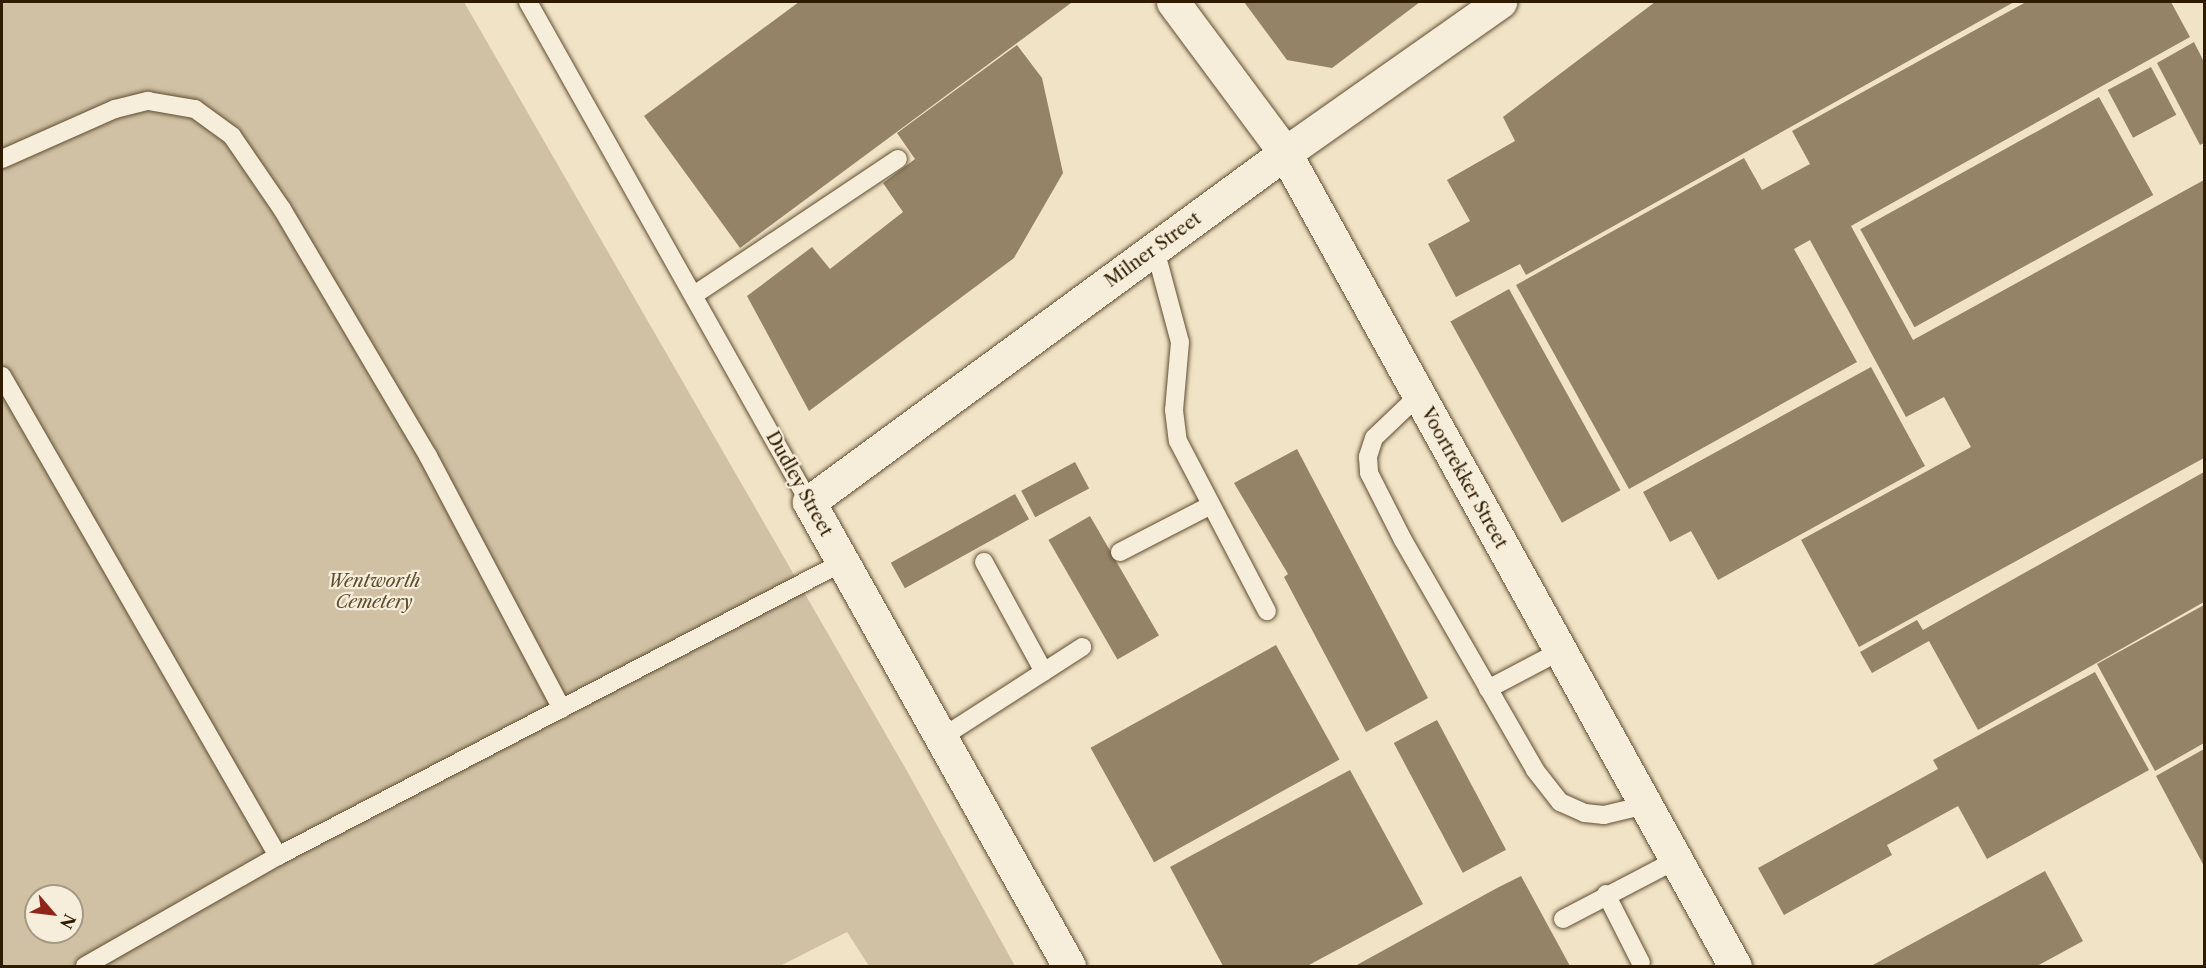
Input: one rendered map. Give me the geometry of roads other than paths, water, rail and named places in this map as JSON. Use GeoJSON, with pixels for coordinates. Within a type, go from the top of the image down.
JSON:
{"type":"FeatureCollection","features":[{"type":"Feature","properties":{"kind":"street","name":"Voortrekker Street"},"geometry":{"type":"LineString","coordinates":[[1173,2],[1285,153],[1735,966]]}},
{"type":"Feature","properties":{"kind":"street","name":"Milner Street"},"geometry":{"type":"LineString","coordinates":[[809,502],[1285,153],[1500,2]]}},
{"type":"Feature","properties":{"kind":"street","name":"Dudley Street"},"geometry":{"type":"LineString","coordinates":[[809,502],[1069,966]]}},
{"type":"Feature","properties":{"kind":"lane","name":"Dudley Street"},"geometry":{"type":"LineString","coordinates":[[528,2],[809,502]]}},
{"type":"Feature","properties":{"kind":"lane"},"geometry":{"type":"LineString","coordinates":[[2,159],[115,109],[148,101],[195,109],[232,136],[282,209],[428,456],[562,709]]}},
{"type":"Feature","properties":{"kind":"lane"},"geometry":{"type":"LineString","coordinates":[[694,295],[898,159]]}},
{"type":"Feature","properties":{"kind":"lane"},"geometry":{"type":"LineString","coordinates":[[1155,249],[1179,342],[1174,410],[1178,441],[1267,611]]}},
{"type":"Feature","properties":{"kind":"lane"},"geometry":{"type":"LineString","coordinates":[[2,376],[278,856]]}},
{"type":"Feature","properties":{"kind":"lane"},"geometry":{"type":"LineString","coordinates":[[1419,395],[1374,438],[1368,457],[1369,473],[1488,689],[1535,770],[1560,802],[1585,813],[1604,815],[1646,805]]}},
{"type":"Feature","properties":{"kind":"lane"},"geometry":{"type":"LineString","coordinates":[[1120,552],[1211,505]]}},
{"type":"Feature","properties":{"kind":"lane"},"geometry":{"type":"LineString","coordinates":[[85,966],[278,856],[843,562]]}},
{"type":"Feature","properties":{"kind":"lane"},"geometry":{"type":"LineString","coordinates":[[984,562],[1044,672]]}},
{"type":"Feature","properties":{"kind":"lane"},"geometry":{"type":"LineString","coordinates":[[941,738],[1082,647]]}},
{"type":"Feature","properties":{"kind":"lane"},"geometry":{"type":"LineString","coordinates":[[1488,689],[1560,651]]}},
{"type":"Feature","properties":{"kind":"lane"},"geometry":{"type":"LineString","coordinates":[[1563,920],[1606,894],[1676,860]]}},
{"type":"Feature","properties":{"kind":"lane"},"geometry":{"type":"LineString","coordinates":[[1606,894],[1641,963]]}},
{"type":"Feature","properties":{"kind":"park label","name":"Wentworth Cemetery"},"geometry":{"type":"Point","coordinates":[374,592]}}]}
